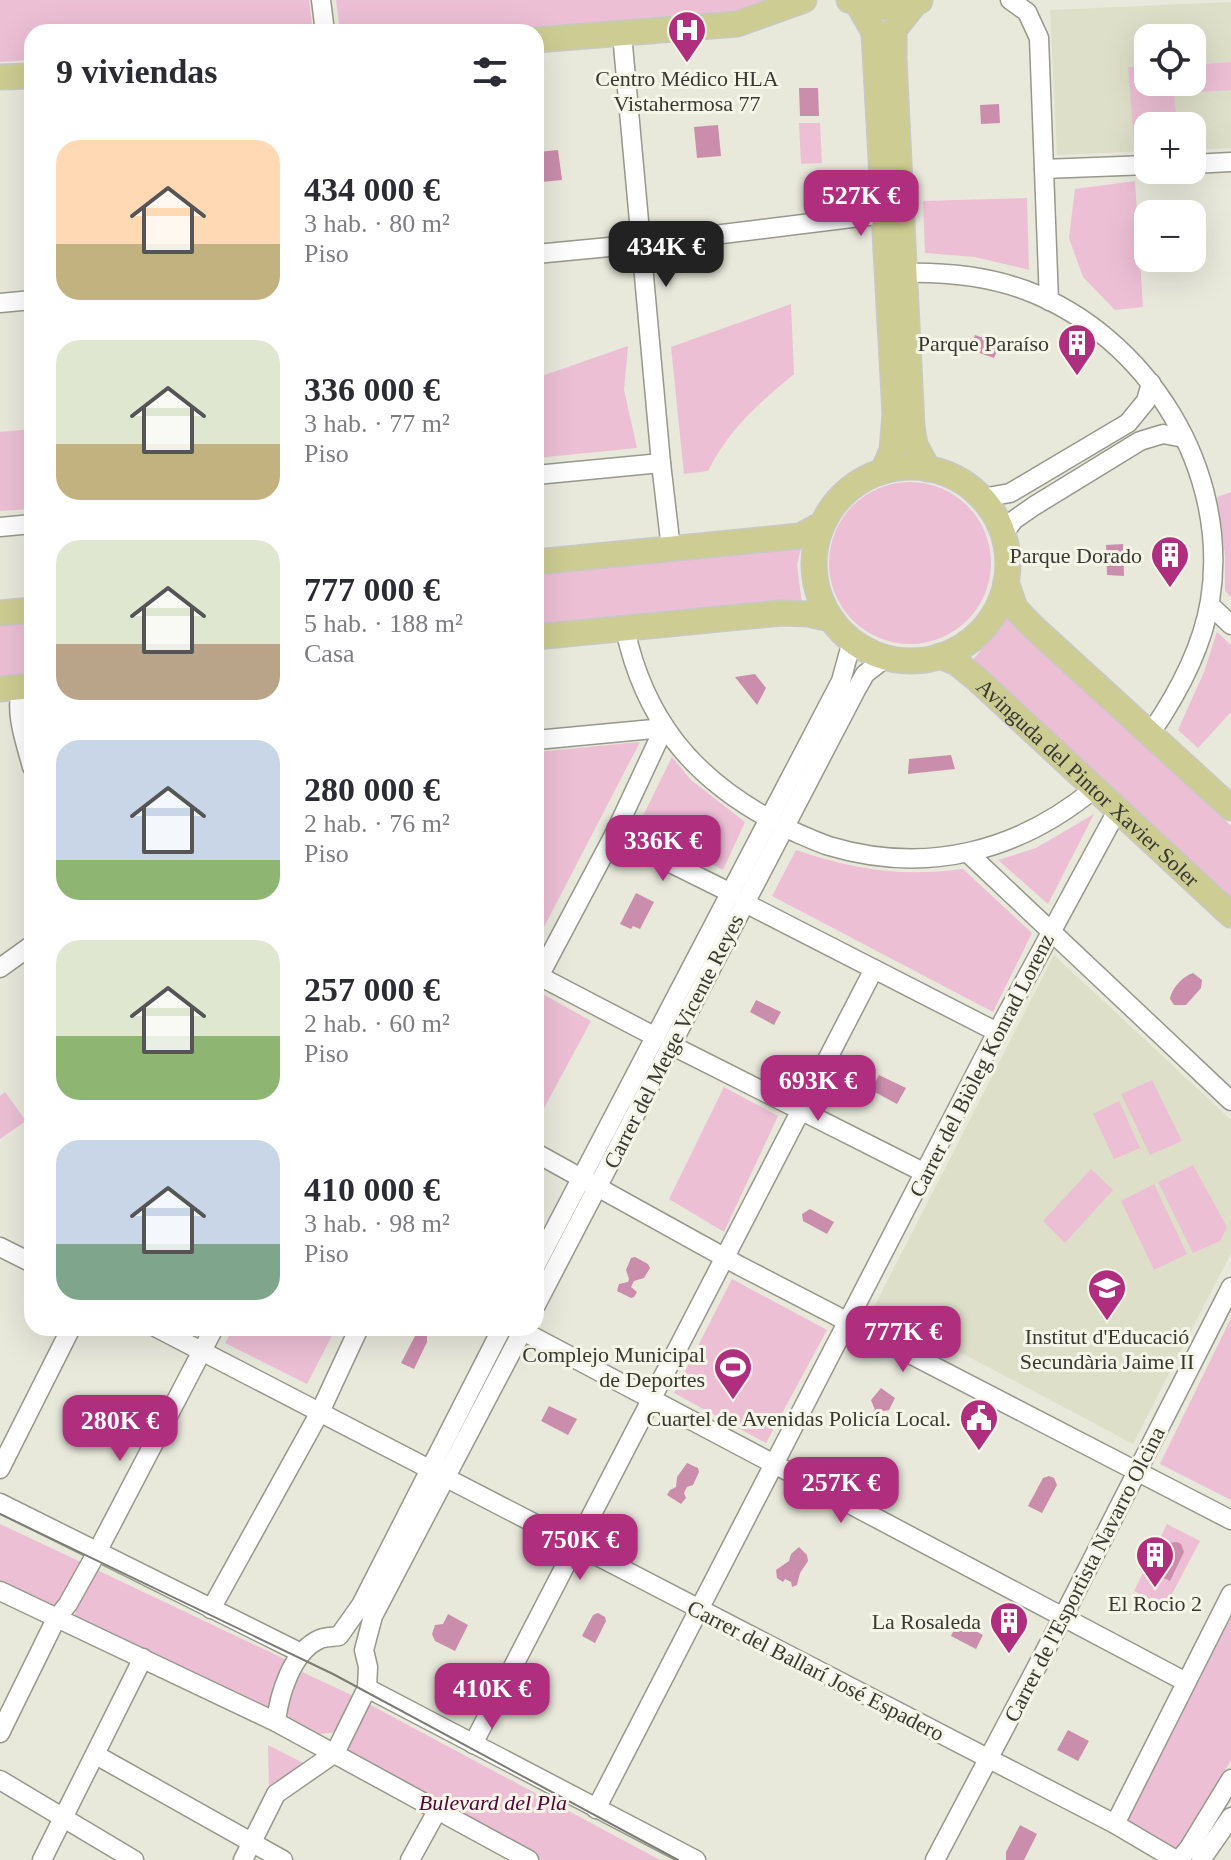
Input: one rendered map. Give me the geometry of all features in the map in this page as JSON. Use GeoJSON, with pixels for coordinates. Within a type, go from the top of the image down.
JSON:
{"type":"FeatureCollection","features":[{"type":"Feature","properties":{"kind":"main road"},"geometry":{"type":"LineString","coordinates":[[544,39],[737,24],[804,0]]}},
{"type":"Feature","properties":{"kind":"main road"},"geometry":{"type":"LineString","coordinates":[[853,2],[897,7],[919,1]]}},
{"type":"Feature","properties":{"kind":"main road"},"geometry":{"type":"LineString","coordinates":[[919,1],[894,30],[912,427],[915,445],[928,469]]}},
{"type":"Feature","properties":{"kind":"main road"},"geometry":{"type":"LineString","coordinates":[[853,2],[874,32],[895,414],[892,450],[883,471]]}},
{"type":"Feature","properties":{"kind":"main road"},"geometry":{"type":"LineString","coordinates":[[0,77],[24,76]]}},
{"type":"Feature","properties":{"kind":"main road"},"geometry":{"type":"LineString","coordinates":[[906,467],[928,469],[957,479],[982,498],[990,509],[1003,534],[1007,558],[1006,582],[999,602],[979,633],[954,650],[940,656],[913,660],[887,657],[852,641],[831,619],[818,593],[814,551],[822,524],[847,491],[883,471],[906,467]]}},
{"type":"Feature","properties":{"kind":"main road"},"geometry":{"type":"LineString","coordinates":[[544,561],[800,536],[822,524]]}},
{"type":"Feature","properties":{"kind":"main road"},"geometry":{"type":"LineString","coordinates":[[1006,582],[1015,608],[1032,626],[1231,808]]}},
{"type":"Feature","properties":{"kind":"main road"},"geometry":{"type":"LineString","coordinates":[[0,613],[24,611]]}},
{"type":"Feature","properties":{"kind":"main road"},"geometry":{"type":"LineString","coordinates":[[544,636],[781,613],[831,619]]}},
{"type":"Feature","properties":{"kind":"main road","name":"Avinguda del Pintor Xavier Soler"},"geometry":{"type":"LineString","coordinates":[[940,656],[957,663],[974,676],[1231,915]]}},
{"type":"Feature","properties":{"kind":"street"},"geometry":{"type":"LineString","coordinates":[[321,0],[324,24]]}},
{"type":"Feature","properties":{"kind":"street"},"geometry":{"type":"LineString","coordinates":[[1010,0],[1027,12],[1039,38],[1049,301]]}},
{"type":"Feature","properties":{"kind":"street"},"geometry":{"type":"LineString","coordinates":[[622,34],[671,549]]}},
{"type":"Feature","properties":{"kind":"street"},"geometry":{"type":"LineString","coordinates":[[1206,163],[1231,162]]}},
{"type":"Feature","properties":{"kind":"street"},"geometry":{"type":"LineString","coordinates":[[1044,169],[1134,166]]}},
{"type":"Feature","properties":{"kind":"street"},"geometry":{"type":"LineString","coordinates":[[544,253],[884,214]]}},
{"type":"Feature","properties":{"kind":"street"},"geometry":{"type":"LineString","coordinates":[[905,273],[950,273],[976,277],[1049,301],[1105,336],[1151,383],[1184,438],[1205,492],[1211,521],[1213,556],[1210,605],[1186,674],[1150,734]]}},
{"type":"Feature","properties":{"kind":"street"},"geometry":{"type":"LineString","coordinates":[[0,303],[24,301]]}},
{"type":"Feature","properties":{"kind":"street"},"geometry":{"type":"LineString","coordinates":[[982,498],[1010,493],[1128,423],[1146,401],[1151,383]]}},
{"type":"Feature","properties":{"kind":"street"},"geometry":{"type":"LineString","coordinates":[[1003,534],[1014,520],[1034,506],[1140,441],[1163,434],[1184,438]]}},
{"type":"Feature","properties":{"kind":"street"},"geometry":{"type":"LineString","coordinates":[[544,474],[661,463]]}},
{"type":"Feature","properties":{"kind":"street"},"geometry":{"type":"LineString","coordinates":[[0,527],[24,525]]}},
{"type":"Feature","properties":{"kind":"street"},"geometry":{"type":"LineString","coordinates":[[1210,605],[1231,625]]}},
{"type":"Feature","properties":{"kind":"street"},"geometry":{"type":"LineString","coordinates":[[625,629],[630,654],[646,697],[664,728],[710,780],[738,801],[827,845],[873,856],[921,859],[968,853],[1003,844],[1036,829],[1068,811],[1095,788]]}},
{"type":"Feature","properties":{"kind":"street","name":"Carrer del Metge Vicente Reyes"},"geometry":{"type":"LineString","coordinates":[[544,1287],[590,1183],[776,822],[841,681],[852,641]]}},
{"type":"Feature","properties":{"kind":"street","name":"Carrer del Metge Vicente Reyes"},"geometry":{"type":"LineString","coordinates":[[776,822],[865,674],[887,657]]}},
{"type":"Feature","properties":{"kind":"street"},"geometry":{"type":"LineString","coordinates":[[18,688],[19,721],[24,739]]}},
{"type":"Feature","properties":{"kind":"street"},"geometry":{"type":"LineString","coordinates":[[544,739],[664,728]]}},
{"type":"Feature","properties":{"kind":"street"},"geometry":{"type":"LineString","coordinates":[[544,968],[614,835],[664,728]]}},
{"type":"Feature","properties":{"kind":"street","name":"Carrer del Biòleg Konrad Lorenz"},"geometry":{"type":"LineString","coordinates":[[772,1465],[997,1032],[1118,809]]}},
{"type":"Feature","properties":{"kind":"street"},"geometry":{"type":"LineString","coordinates":[[614,835],[997,1032]]}},
{"type":"Feature","properties":{"kind":"street"},"geometry":{"type":"LineString","coordinates":[[968,853],[1231,1101]]}},
{"type":"Feature","properties":{"kind":"street"},"geometry":{"type":"LineString","coordinates":[[0,968],[24,951]]}},
{"type":"Feature","properties":{"kind":"street"},"geometry":{"type":"LineString","coordinates":[[473,1744],[874,969]]}},
{"type":"Feature","properties":{"kind":"street"},"geometry":{"type":"LineString","coordinates":[[544,982],[925,1173]]}},
{"type":"Feature","properties":{"kind":"street"},"geometry":{"type":"LineString","coordinates":[[544,1157],[725,1257],[1231,1520]]}},
{"type":"Feature","properties":{"kind":"street","name":"Carrer del Metge Vicente Reyes"},"geometry":{"type":"LineString","coordinates":[[544,1253],[590,1183]]}},
{"type":"Feature","properties":{"kind":"street"},"geometry":{"type":"LineString","coordinates":[[0,1247],[24,1259]]}},
{"type":"Feature","properties":{"kind":"street","name":"Carrer de l'Esportista Navarro Olcina"},"geometry":{"type":"LineString","coordinates":[[935,1860],[1231,1287]]}},
{"type":"Feature","properties":{"kind":"street"},"geometry":{"type":"LineString","coordinates":[[0,1469],[67,1336]]}},
{"type":"Feature","properties":{"kind":"street","name":"Carrer del Ballarí José Espadero"},"geometry":{"type":"LineString","coordinates":[[172,1336],[1115,1824],[1178,1860]]}},
{"type":"Feature","properties":{"kind":"street"},"geometry":{"type":"LineString","coordinates":[[0,1733],[56,1619],[68,1604],[97,1552],[210,1336]]}},
{"type":"Feature","properties":{"kind":"street"},"geometry":{"type":"LineString","coordinates":[[211,1609],[320,1412],[355,1336]]}},
{"type":"Feature","properties":{"kind":"street"},"geometry":{"type":"LineString","coordinates":[[243,1860],[276,1794],[335,1753],[367,1688],[368,1667],[364,1650],[373,1616],[498,1336]]}},
{"type":"Feature","properties":{"kind":"street"},"geometry":{"type":"LineString","coordinates":[[339,1636],[361,1605],[517,1336]]}},
{"type":"Feature","properties":{"kind":"street"},"geometry":{"type":"LineString","coordinates":[[534,1336],[1186,1682]]}},
{"type":"Feature","properties":{"kind":"street"},"geometry":{"type":"LineString","coordinates":[[596,1809],[700,1611],[772,1465]]}},
{"type":"Feature","properties":{"kind":"street"},"geometry":{"type":"LineString","coordinates":[[0,1503],[301,1653]]}},
{"type":"Feature","properties":{"kind":"street"},"geometry":{"type":"LineString","coordinates":[[0,1591],[276,1722],[529,1860]]}},
{"type":"Feature","properties":{"kind":"street"},"geometry":{"type":"LineString","coordinates":[[1115,1824],[1231,1594]]}},
{"type":"Feature","properties":{"kind":"street"},"geometry":{"type":"LineString","coordinates":[[0,1610],[26,1604]]}},
{"type":"Feature","properties":{"kind":"street"},"geometry":{"type":"LineString","coordinates":[[276,1722],[278,1702],[301,1653],[320,1639],[339,1636],[364,1650]]}},
{"type":"Feature","properties":{"kind":"street"},"geometry":{"type":"LineString","coordinates":[[42,1860],[143,1658]]}},
{"type":"Feature","properties":{"kind":"street"},"geometry":{"type":"LineString","coordinates":[[367,1688],[696,1860]]}},
{"type":"Feature","properties":{"kind":"street"},"geometry":{"type":"LineString","coordinates":[[96,1755],[283,1860]]}},
{"type":"Feature","properties":{"kind":"street"},"geometry":{"type":"LineString","coordinates":[[1178,1860],[1189,1848],[1231,1779]]}},
{"type":"Feature","properties":{"kind":"street"},"geometry":{"type":"LineString","coordinates":[[0,1780],[65,1818],[106,1852],[134,1860]]}},
{"type":"Feature","properties":{"kind":"street"},"geometry":{"type":"LineString","coordinates":[[410,1860],[437,1811]]}},
{"type":"Feature","properties":{"kind":"street"},"geometry":{"type":"LineString","coordinates":[[1201,1860],[1231,1817]]}},
{"type":"Feature","properties":{"kind":"shaded area"},"geometry":{"type":"Polygon","coordinates":[[[1231,2],[1231,148],[1206,149],[1206,112],[1134,112],[1134,152],[1057,155],[1050,10],[1231,2]]]}},
{"type":"Feature","properties":{"kind":"shaded area"},"geometry":{"type":"Polygon","coordinates":[[[799,88],[818,88],[819,116],[800,116],[799,88]]]}},
{"type":"Feature","properties":{"kind":"shaded area"},"geometry":{"type":"Polygon","coordinates":[[[999,104],[1000,123],[981,124],[980,105],[999,104]]]}},
{"type":"Feature","properties":{"kind":"shaded area"},"geometry":{"type":"Polygon","coordinates":[[[718,125],[721,156],[697,158],[694,127],[718,125]]]}},
{"type":"Feature","properties":{"kind":"shaded area"},"geometry":{"type":"Polygon","coordinates":[[[558,150],[562,180],[544,182],[544,151],[558,150]]]}},
{"type":"Feature","properties":{"kind":"shaded area"},"geometry":{"type":"Polygon","coordinates":[[[975,335],[1000,344],[994,358],[971,350],[975,335]]]}},
{"type":"Feature","properties":{"kind":"shaded area"},"geometry":{"type":"Polygon","coordinates":[[[1123,544],[1124,576],[1107,575],[1106,545],[1123,544]]]}},
{"type":"Feature","properties":{"kind":"shaded area"},"geometry":{"type":"Polygon","coordinates":[[[755,674],[766,688],[757,705],[735,677],[755,674]]]}},
{"type":"Feature","properties":{"kind":"shaded area"},"geometry":{"type":"Polygon","coordinates":[[[951,755],[955,769],[908,774],[909,759],[951,755]]]}},
{"type":"Feature","properties":{"kind":"shaded area"},"geometry":{"type":"Polygon","coordinates":[[[636,893],[654,902],[640,929],[633,926],[631,929],[620,924],[636,893]]]}},
{"type":"Feature","properties":{"kind":"shaded area"},"geometry":{"type":"Polygon","coordinates":[[[1054,955],[1231,1120],[1231,1253],[1133,1444],[873,1309],[1054,955]]]}},
{"type":"Feature","properties":{"kind":"shaded area"},"geometry":{"type":"Polygon","coordinates":[[[1193,973],[1202,980],[1201,988],[1186,1005],[1174,1005],[1170,999],[1173,991],[1193,973]]]}},
{"type":"Feature","properties":{"kind":"shaded area"},"geometry":{"type":"Polygon","coordinates":[[[756,1000],[781,1012],[774,1025],[750,1012],[756,1000]]]}},
{"type":"Feature","properties":{"kind":"shaded area"},"geometry":{"type":"Polygon","coordinates":[[[879,1075],[906,1088],[897,1104],[871,1090],[879,1075]]]}},
{"type":"Feature","properties":{"kind":"shaded area"},"geometry":{"type":"Polygon","coordinates":[[[810,1209],[834,1222],[827,1234],[803,1221],[802,1214],[810,1209]]]}},
{"type":"Feature","properties":{"kind":"shaded area"},"geometry":{"type":"Polygon","coordinates":[[[635,1257],[650,1268],[644,1278],[634,1281],[631,1287],[637,1292],[631,1298],[617,1291],[619,1284],[628,1282],[626,1270],[631,1258],[635,1257]]]}},
{"type":"Feature","properties":{"kind":"shaded area"},"geometry":{"type":"Polygon","coordinates":[[[415,1336],[427,1336],[414,1369],[401,1363],[415,1336]]]}},
{"type":"Feature","properties":{"kind":"shaded area"},"geometry":{"type":"Polygon","coordinates":[[[881,1388],[895,1398],[889,1410],[879,1412],[876,1419],[882,1424],[876,1429],[862,1419],[864,1414],[872,1414],[875,1410],[871,1400],[881,1388]]]}},
{"type":"Feature","properties":{"kind":"shaded area"},"geometry":{"type":"Polygon","coordinates":[[[549,1406],[577,1419],[568,1435],[541,1421],[549,1406]]]}},
{"type":"Feature","properties":{"kind":"shaded area"},"geometry":{"type":"Polygon","coordinates":[[[687,1463],[698,1468],[699,1472],[693,1485],[687,1487],[684,1493],[686,1498],[681,1504],[667,1495],[676,1487],[677,1477],[687,1463]]]}},
{"type":"Feature","properties":{"kind":"shaded area"},"geometry":{"type":"Polygon","coordinates":[[[1043,1478],[1054,1478],[1057,1485],[1042,1513],[1028,1506],[1043,1478]]]}},
{"type":"Feature","properties":{"kind":"shaded area"},"geometry":{"type":"Polygon","coordinates":[[[1177,1542],[1184,1552],[1170,1581],[1153,1573],[1168,1543],[1177,1542]]]}},
{"type":"Feature","properties":{"kind":"shaded area"},"geometry":{"type":"Polygon","coordinates":[[[799,1547],[807,1555],[808,1561],[797,1585],[792,1587],[791,1582],[777,1578],[776,1570],[789,1561],[791,1554],[799,1547]]]}},
{"type":"Feature","properties":{"kind":"shaded area"},"geometry":{"type":"Polygon","coordinates":[[[598,1613],[606,1621],[595,1643],[582,1636],[593,1615],[598,1613]]]}},
{"type":"Feature","properties":{"kind":"shaded area"},"geometry":{"type":"Polygon","coordinates":[[[448,1614],[468,1625],[455,1651],[435,1641],[432,1634],[435,1625],[443,1624],[448,1614]]]}},
{"type":"Feature","properties":{"kind":"shaded area"},"geometry":{"type":"Polygon","coordinates":[[[958,1622],[983,1635],[976,1649],[951,1636],[958,1622]]]}},
{"type":"Feature","properties":{"kind":"shaded area"},"geometry":{"type":"Polygon","coordinates":[[[1068,1730],[1089,1741],[1078,1761],[1057,1750],[1068,1730]]]}},
{"type":"Feature","properties":{"kind":"shaded area"},"geometry":{"type":"Polygon","coordinates":[[[1020,1825],[1037,1834],[1024,1860],[1006,1860],[1006,1852],[1020,1825]]]}},
{"type":"Feature","properties":{"kind":"green space"},"geometry":{"type":"Polygon","coordinates":[[[0,0],[309,0],[312,24],[24,24],[24,60],[0,62],[0,0]]]}},
{"type":"Feature","properties":{"kind":"green space"},"geometry":{"type":"Polygon","coordinates":[[[336,0],[779,0],[729,18],[544,28],[544,24],[339,24],[336,0]]]}},
{"type":"Feature","properties":{"kind":"green space"},"geometry":{"type":"Polygon","coordinates":[[[1231,62],[1231,90],[1206,92],[1206,64],[1231,62]]]}},
{"type":"Feature","properties":{"kind":"green space"},"geometry":{"type":"Polygon","coordinates":[[[1128,67],[1134,67],[1134,96],[1174,96],[1176,112],[1134,112],[1134,145],[1128,67]]]}},
{"type":"Feature","properties":{"kind":"green space"},"geometry":{"type":"Polygon","coordinates":[[[799,123],[820,123],[822,163],[801,164],[799,123]]]}},
{"type":"Feature","properties":{"kind":"green space"},"geometry":{"type":"Polygon","coordinates":[[[1134,181],[1134,272],[1141,272],[1143,307],[1115,310],[1083,277],[1069,238],[1075,189],[1134,181]]]}},
{"type":"Feature","properties":{"kind":"green space"},"geometry":{"type":"Polygon","coordinates":[[[1027,198],[1029,270],[975,257],[925,253],[923,201],[1027,198]]]}},
{"type":"Feature","properties":{"kind":"green space"},"geometry":{"type":"Polygon","coordinates":[[[791,304],[794,374],[745,418],[708,471],[684,474],[671,347],[791,304]]]}},
{"type":"Feature","properties":{"kind":"green space"},"geometry":{"type":"Polygon","coordinates":[[[628,346],[624,390],[637,448],[544,457],[544,375],[628,346]]]}},
{"type":"Feature","properties":{"kind":"green space"},"geometry":{"type":"Polygon","coordinates":[[[24,430],[24,510],[0,511],[0,432],[24,430]]]}},
{"type":"Feature","properties":{"kind":"green space"},"geometry":{"type":"Polygon","coordinates":[[[910,482],[941,488],[967,506],[985,532],[991,563],[985,594],[967,620],[941,638],[910,644],[879,638],[853,620],[835,594],[829,563],[835,532],[853,506],[879,488],[910,482]]]}},
{"type":"Feature","properties":{"kind":"green space"},"geometry":{"type":"Polygon","coordinates":[[[1231,492],[1231,597],[1225,591],[1225,555],[1217,497],[1231,492]]]}},
{"type":"Feature","properties":{"kind":"green space"},"geometry":{"type":"Polygon","coordinates":[[[801,548],[797,565],[802,604],[544,628],[544,574],[801,548]]]}},
{"type":"Feature","properties":{"kind":"green space"},"geometry":{"type":"Polygon","coordinates":[[[1006,616],[1231,826],[1231,901],[972,661],[1006,616]]]}},
{"type":"Feature","properties":{"kind":"green space"},"geometry":{"type":"Polygon","coordinates":[[[24,621],[24,679],[0,681],[0,624],[24,621]]]}},
{"type":"Feature","properties":{"kind":"green space"},"geometry":{"type":"Polygon","coordinates":[[[1217,632],[1231,645],[1231,712],[1198,748],[1178,730],[1204,672],[1217,632]]]}},
{"type":"Feature","properties":{"kind":"green space"},"geometry":{"type":"Polygon","coordinates":[[[640,742],[544,927],[544,751],[640,742]]]}},
{"type":"Feature","properties":{"kind":"green space"},"geometry":{"type":"Polygon","coordinates":[[[672,757],[691,780],[745,822],[723,870],[638,826],[672,757]]]}},
{"type":"Feature","properties":{"kind":"green space"},"geometry":{"type":"Polygon","coordinates":[[[1094,814],[1048,904],[998,860],[1036,848],[1094,814]]]}},
{"type":"Feature","properties":{"kind":"green space"},"geometry":{"type":"Polygon","coordinates":[[[796,850],[838,863],[878,870],[919,872],[963,869],[1032,933],[993,1012],[772,896],[796,850]]]}},
{"type":"Feature","properties":{"kind":"green space"},"geometry":{"type":"Polygon","coordinates":[[[544,995],[591,1021],[544,1108],[544,995]]]}},
{"type":"Feature","properties":{"kind":"green space"},"geometry":{"type":"Polygon","coordinates":[[[1152,1080],[1182,1141],[1150,1155],[1121,1094],[1152,1080]]]}},
{"type":"Feature","properties":{"kind":"green space"},"geometry":{"type":"Polygon","coordinates":[[[724,1087],[778,1116],[724,1232],[669,1199],[724,1087]]]}},
{"type":"Feature","properties":{"kind":"green space"},"geometry":{"type":"Polygon","coordinates":[[[5,1092],[24,1122],[0,1139],[0,1096],[5,1092]]]}},
{"type":"Feature","properties":{"kind":"green space"},"geometry":{"type":"Polygon","coordinates":[[[1119,1101],[1140,1148],[1114,1159],[1093,1114],[1119,1101]]]}},
{"type":"Feature","properties":{"kind":"green space"},"geometry":{"type":"Polygon","coordinates":[[[1193,1165],[1227,1227],[1220,1241],[1193,1253],[1158,1182],[1193,1165]]]}},
{"type":"Feature","properties":{"kind":"green space"},"geometry":{"type":"Polygon","coordinates":[[[1091,1169],[1113,1190],[1065,1243],[1043,1221],[1091,1169]]]}},
{"type":"Feature","properties":{"kind":"green space"},"geometry":{"type":"Polygon","coordinates":[[[1154,1184],[1187,1254],[1154,1270],[1121,1201],[1154,1184]]]}},
{"type":"Feature","properties":{"kind":"green space"},"geometry":{"type":"Polygon","coordinates":[[[732,1279],[827,1330],[766,1443],[674,1393],[732,1279]]]}},
{"type":"Feature","properties":{"kind":"green space"},"geometry":{"type":"Polygon","coordinates":[[[1231,1318],[1231,1500],[1160,1464],[1231,1318]]]}},
{"type":"Feature","properties":{"kind":"green space"},"geometry":{"type":"Polygon","coordinates":[[[229,1336],[332,1336],[307,1384],[225,1343],[229,1336]]]}},
{"type":"Feature","properties":{"kind":"green space"},"geometry":{"type":"Polygon","coordinates":[[[0,1524],[81,1562],[63,1599],[51,1607],[0,1582],[0,1524]]]}},
{"type":"Feature","properties":{"kind":"green space"},"geometry":{"type":"Polygon","coordinates":[[[1167,1524],[1200,1541],[1165,1607],[1134,1591],[1167,1524]]]}},
{"type":"Feature","properties":{"kind":"green space"},"geometry":{"type":"Polygon","coordinates":[[[95,1569],[291,1662],[265,1711],[75,1618],[76,1608],[95,1569]]]}},
{"type":"Feature","properties":{"kind":"green space"},"geometry":{"type":"Polygon","coordinates":[[[1231,1618],[1231,1760],[1177,1849],[1122,1820],[1231,1618]]]}},
{"type":"Feature","properties":{"kind":"green space"},"geometry":{"type":"Polygon","coordinates":[[[302,1672],[356,1697],[335,1732],[313,1733],[292,1721],[288,1714],[288,1700],[302,1672]]]}},
{"type":"Feature","properties":{"kind":"green space","name":"Bulevard del Pla"},"geometry":{"type":"Polygon","coordinates":[[[365,1702],[660,1860],[541,1860],[343,1753],[365,1702]]]}},
{"type":"Feature","properties":{"kind":"green space"},"geometry":{"type":"Polygon","coordinates":[[[268,1745],[307,1765],[269,1790],[268,1745]]]}},
{"type":"Feature","properties":{"kind":"tram line"},"geometry":{"type":"LineString","coordinates":[[0,1514],[333,1674],[678,1860]]}},
{"type":"Feature","properties":{"kind":"place","name":"Centro Médico HLA Vistahermosa 77"},"geometry":{"type":"Point","coordinates":[687,64]}},
{"type":"Feature","properties":{"kind":"place","name":"Parque Paraíso"},"geometry":{"type":"Point","coordinates":[1077,377]}},
{"type":"Feature","properties":{"kind":"place","name":"Parque Dorado"},"geometry":{"type":"Point","coordinates":[1170,589]}},
{"type":"Feature","properties":{"kind":"place","name":"Institut d'Educació Secundària Jaime II"},"geometry":{"type":"Point","coordinates":[1107,1322]}},
{"type":"Feature","properties":{"kind":"place","name":"Complejo Municipal de Deportes"},"geometry":{"type":"Point","coordinates":[733,1401]}},
{"type":"Feature","properties":{"kind":"place","name":"Cuartel de Avenidas Policía Local."},"geometry":{"type":"Point","coordinates":[979,1452]}},
{"type":"Feature","properties":{"kind":"place","name":"El Rocio 2"},"geometry":{"type":"Point","coordinates":[1155,1589]}},
{"type":"Feature","properties":{"kind":"place","name":"La Rosaleda"},"geometry":{"type":"Point","coordinates":[1009,1655]}}]}
